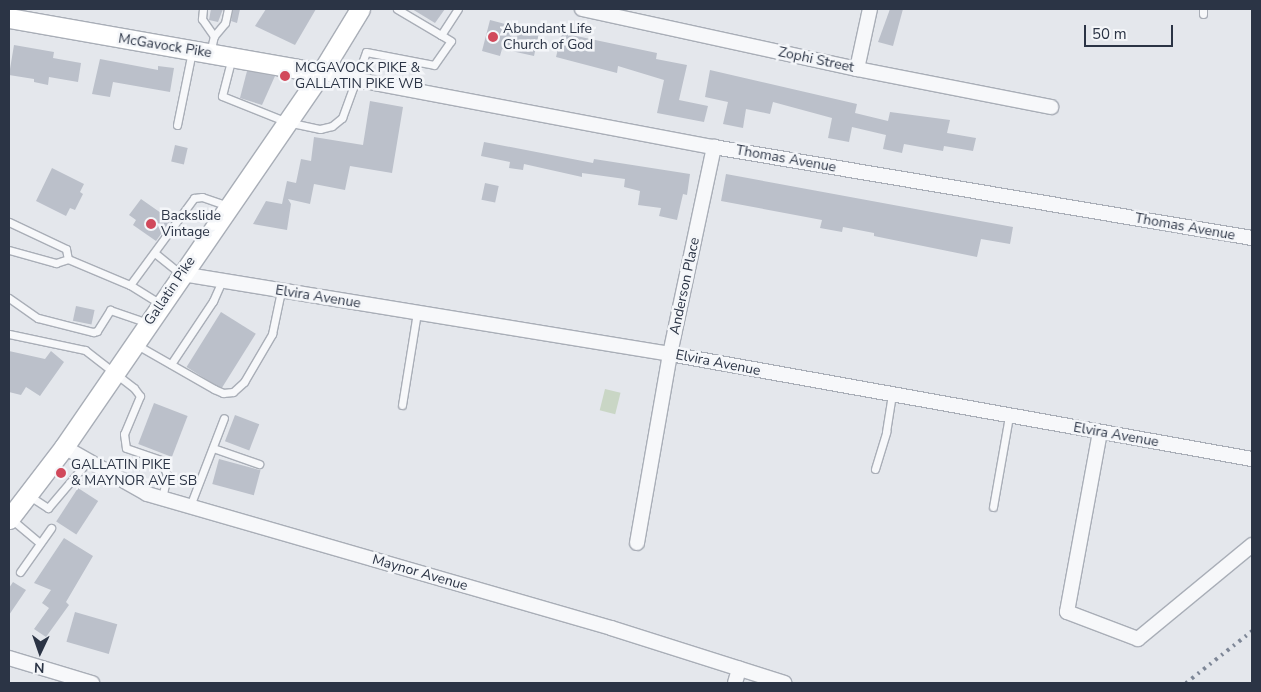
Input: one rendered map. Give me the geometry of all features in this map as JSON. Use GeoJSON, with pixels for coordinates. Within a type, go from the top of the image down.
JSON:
{"type":"FeatureCollection","features":[{"type":"Feature","properties":{"kind":"main road","name":"Gallatin Pike"},"geometry":{"type":"LineString","coordinates":[[9,519],[64,447],[321,73],[360,9]]}},
{"type":"Feature","properties":{"kind":"main road","name":"McGavock Pike"},"geometry":{"type":"LineString","coordinates":[[9,18],[205,47],[232,57],[321,73]]}},
{"type":"Feature","properties":{"kind":"street","name":"Zophi Street"},"geometry":{"type":"LineString","coordinates":[[582,9],[857,69],[1051,106]]}},
{"type":"Feature","properties":{"kind":"street"},"geometry":{"type":"LineString","coordinates":[[857,69],[870,9]]}},
{"type":"Feature","properties":{"kind":"street","name":"Thomas Avenue"},"geometry":{"type":"LineString","coordinates":[[321,73],[714,147],[1252,238]]}},
{"type":"Feature","properties":{"kind":"street","name":"Anderson Place"},"geometry":{"type":"LineString","coordinates":[[637,543],[670,354],[714,147]]}},
{"type":"Feature","properties":{"kind":"street","name":"Elvira Avenue"},"geometry":{"type":"LineString","coordinates":[[182,274],[670,354],[1252,459]]}},
{"type":"Feature","properties":{"kind":"street"},"geometry":{"type":"LineString","coordinates":[[1100,432],[1067,612],[1138,639],[1252,546]]}},
{"type":"Feature","properties":{"kind":"street","name":"Maynor Avenue"},"geometry":{"type":"LineString","coordinates":[[64,447],[147,494],[611,628],[784,683]]}},
{"type":"Feature","properties":{"kind":"street"},"geometry":{"type":"LineString","coordinates":[[9,658],[92,683]]}},
{"type":"Feature","properties":{"kind":"street"},"geometry":{"type":"LineString","coordinates":[[734,683],[739,669]]}},
{"type":"Feature","properties":{"kind":"lane"},"geometry":{"type":"LineString","coordinates":[[203,9],[202,19],[205,47]]}},
{"type":"Feature","properties":{"kind":"lane"},"geometry":{"type":"LineString","coordinates":[[176,125],[205,47],[225,23],[228,9]]}},
{"type":"Feature","properties":{"kind":"lane"},"geometry":{"type":"LineString","coordinates":[[232,57],[222,96],[286,122],[308,128],[332,126],[342,118],[358,80],[366,52],[434,66],[450,41],[397,9]]}},
{"type":"Feature","properties":{"kind":"lane"},"geometry":{"type":"LineString","coordinates":[[441,35],[458,9]]}},
{"type":"Feature","properties":{"kind":"lane"},"geometry":{"type":"LineString","coordinates":[[130,285],[156,254],[197,197],[229,206]]}},
{"type":"Feature","properties":{"kind":"lane"},"geometry":{"type":"LineString","coordinates":[[9,222],[66,249],[68,259]]}},
{"type":"Feature","properties":{"kind":"lane"},"geometry":{"type":"LineString","coordinates":[[9,250],[56,263],[68,259],[130,285],[160,305]]}},
{"type":"Feature","properties":{"kind":"lane"},"geometry":{"type":"LineString","coordinates":[[156,254],[182,274]]}},
{"type":"Feature","properties":{"kind":"lane"},"geometry":{"type":"LineString","coordinates":[[171,364],[214,301],[222,281]]}},
{"type":"Feature","properties":{"kind":"lane"},"geometry":{"type":"LineString","coordinates":[[134,344],[219,391],[233,392],[244,382],[272,334],[280,291]]}},
{"type":"Feature","properties":{"kind":"lane"},"geometry":{"type":"LineString","coordinates":[[9,298],[38,318],[93,332],[97,331],[110,310],[148,323]]}},
{"type":"Feature","properties":{"kind":"lane"},"geometry":{"type":"LineString","coordinates":[[402,405],[418,312]]}},
{"type":"Feature","properties":{"kind":"lane"},"geometry":{"type":"LineString","coordinates":[[9,334],[84,350],[140,396],[124,434],[126,448],[161,460],[167,475],[162,498]]}},
{"type":"Feature","properties":{"kind":"lane"},"geometry":{"type":"LineString","coordinates":[[875,469],[884,440],[892,395]]}},
{"type":"Feature","properties":{"kind":"lane"},"geometry":{"type":"LineString","coordinates":[[993,506],[1009,416]]}},
{"type":"Feature","properties":{"kind":"lane"},"geometry":{"type":"LineString","coordinates":[[190,506],[224,418]]}},
{"type":"Feature","properties":{"kind":"lane"},"geometry":{"type":"LineString","coordinates":[[213,448],[259,464]]}},
{"type":"Feature","properties":{"kind":"lane"},"geometry":{"type":"LineString","coordinates":[[27,495],[48,508],[88,461]]}},
{"type":"Feature","properties":{"kind":"lane"},"geometry":{"type":"LineString","coordinates":[[9,519],[40,543]]}},
{"type":"Feature","properties":{"kind":"lane"},"geometry":{"type":"LineString","coordinates":[[20,572],[51,528]]}},
{"type":"Feature","properties":{"kind":"green space"},"geometry":{"type":"Polygon","coordinates":[[[605,389],[621,393],[615,414],[600,410],[605,389]]]}},
{"type":"Feature","properties":{"kind":"building"},"geometry":{"type":"Polygon","coordinates":[[[211,9],[223,9],[218,22],[209,20],[211,9]]]}},
{"type":"Feature","properties":{"kind":"building"},"geometry":{"type":"Polygon","coordinates":[[[233,9],[240,9],[237,23],[231,21],[233,9]]]}},
{"type":"Feature","properties":{"kind":"building"},"geometry":{"type":"Polygon","coordinates":[[[266,9],[316,9],[295,45],[255,26],[266,9]]]}},
{"type":"Feature","properties":{"kind":"building"},"geometry":{"type":"Polygon","coordinates":[[[412,9],[445,9],[435,23],[412,9]]]}},
{"type":"Feature","properties":{"kind":"building"},"geometry":{"type":"Polygon","coordinates":[[[890,9],[903,9],[893,46],[878,42],[890,9]]]}},
{"type":"Feature","properties":{"kind":"building"},"geometry":{"type":"Polygon","coordinates":[[[490,20],[521,28],[522,24],[540,28],[534,56],[502,49],[500,56],[482,51],[490,20]]]}},
{"type":"Feature","properties":{"kind":"building"},"geometry":{"type":"Polygon","coordinates":[[[562,33],[657,53],[656,59],[687,65],[679,100],[708,106],[704,122],[657,113],[664,80],[618,66],[617,73],[556,57],[562,33]]]}},
{"type":"Feature","properties":{"kind":"building"},"geometry":{"type":"Polygon","coordinates":[[[14,45],[54,52],[53,58],[81,63],[78,82],[49,77],[48,85],[34,82],[34,79],[9,75],[14,45]]]}},
{"type":"Feature","properties":{"kind":"building"},"geometry":{"type":"Polygon","coordinates":[[[100,59],[158,70],[158,66],[174,68],[170,92],[113,82],[110,97],[92,94],[100,59]]]}},
{"type":"Feature","properties":{"kind":"building"},"geometry":{"type":"Polygon","coordinates":[[[710,70],[857,104],[855,113],[888,121],[890,112],[950,120],[947,133],[976,138],[973,151],[944,146],[943,151],[904,144],[902,153],[883,149],[886,135],[852,127],[849,142],[828,138],[832,118],[773,102],[770,114],[746,109],[743,128],[723,124],[728,102],[705,97],[710,70]]]}},
{"type":"Feature","properties":{"kind":"building"},"geometry":{"type":"Polygon","coordinates":[[[247,71],[275,76],[262,105],[240,98],[247,71]]]}},
{"type":"Feature","properties":{"kind":"building"},"geometry":{"type":"Polygon","coordinates":[[[370,101],[403,107],[392,173],[350,166],[345,190],[314,184],[310,204],[288,199],[291,204],[287,230],[253,224],[266,201],[282,204],[287,181],[296,183],[301,159],[311,161],[314,137],[363,145],[370,101]]]}},
{"type":"Feature","properties":{"kind":"building"},"geometry":{"type":"Polygon","coordinates":[[[484,142],[593,163],[594,159],[690,174],[687,195],[683,194],[677,220],[659,216],[661,208],[638,205],[640,191],[624,187],[625,179],[582,173],[582,177],[524,164],[523,170],[509,168],[510,162],[481,156],[484,142]]]}},
{"type":"Feature","properties":{"kind":"building"},"geometry":{"type":"Polygon","coordinates":[[[175,145],[188,148],[184,164],[171,162],[175,145]]]}},
{"type":"Feature","properties":{"kind":"building"},"geometry":{"type":"Polygon","coordinates":[[[52,168],[84,184],[80,192],[83,194],[75,210],[70,208],[66,216],[36,201],[52,168]]]}},
{"type":"Feature","properties":{"kind":"building"},"geometry":{"type":"Polygon","coordinates":[[[726,174],[1013,227],[1010,244],[981,239],[977,257],[874,236],[874,233],[843,227],[842,232],[820,228],[822,220],[721,201],[726,174]]]}},
{"type":"Feature","properties":{"kind":"building"},"geometry":{"type":"Polygon","coordinates":[[[485,183],[499,186],[495,203],[481,200],[485,183]]]}},
{"type":"Feature","properties":{"kind":"building"},"geometry":{"type":"Polygon","coordinates":[[[141,199],[171,220],[156,241],[133,225],[136,220],[129,215],[141,199]]]}},
{"type":"Feature","properties":{"kind":"building"},"geometry":{"type":"Polygon","coordinates":[[[76,306],[95,310],[91,325],[73,321],[76,306]]]}},
{"type":"Feature","properties":{"kind":"building"},"geometry":{"type":"Polygon","coordinates":[[[221,312],[256,334],[221,389],[187,367],[221,312]]]}},
{"type":"Feature","properties":{"kind":"building"},"geometry":{"type":"Polygon","coordinates":[[[9,351],[45,359],[51,351],[64,362],[40,396],[26,387],[21,395],[9,392],[9,351]]]}},
{"type":"Feature","properties":{"kind":"building"},"geometry":{"type":"Polygon","coordinates":[[[154,403],[188,416],[172,457],[138,444],[154,403]]]}},
{"type":"Feature","properties":{"kind":"building"},"geometry":{"type":"Polygon","coordinates":[[[235,415],[259,424],[249,450],[225,441],[235,415]]]}},
{"type":"Feature","properties":{"kind":"building"},"geometry":{"type":"Polygon","coordinates":[[[219,459],[261,470],[254,495],[212,484],[219,459]]]}},
{"type":"Feature","properties":{"kind":"building"},"geometry":{"type":"Polygon","coordinates":[[[78,488],[98,501],[76,535],[56,522],[78,488]]]}},
{"type":"Feature","properties":{"kind":"building"},"geometry":{"type":"Polygon","coordinates":[[[64,538],[93,556],[66,602],[69,605],[46,637],[34,629],[49,608],[42,603],[51,590],[34,583],[64,538]]]}},
{"type":"Feature","properties":{"kind":"building"},"geometry":{"type":"Polygon","coordinates":[[[13,582],[26,590],[9,615],[9,588],[13,582]]]}},
{"type":"Feature","properties":{"kind":"building"},"geometry":{"type":"Polygon","coordinates":[[[75,612],[117,624],[109,654],[66,642],[75,612]]]}},
{"type":"Feature","properties":{"kind":"railway"},"geometry":{"type":"LineString","coordinates":[[1186,683],[1252,631]]}},
{"type":"Feature","properties":{"kind":"place","name":"Abundant Life Church of God"},"geometry":{"type":"Point","coordinates":[493,37]}},
{"type":"Feature","properties":{"kind":"place","name":"MCGAVOCK PIKE & GALLATIN PIKE WB"},"geometry":{"type":"Point","coordinates":[285,76]}},
{"type":"Feature","properties":{"kind":"place","name":"Backslide Vintage"},"geometry":{"type":"Point","coordinates":[151,224]}},
{"type":"Feature","properties":{"kind":"place","name":"GALLATIN PIKE & MAYNOR AVE SB"},"geometry":{"type":"Point","coordinates":[61,473]}}]}
